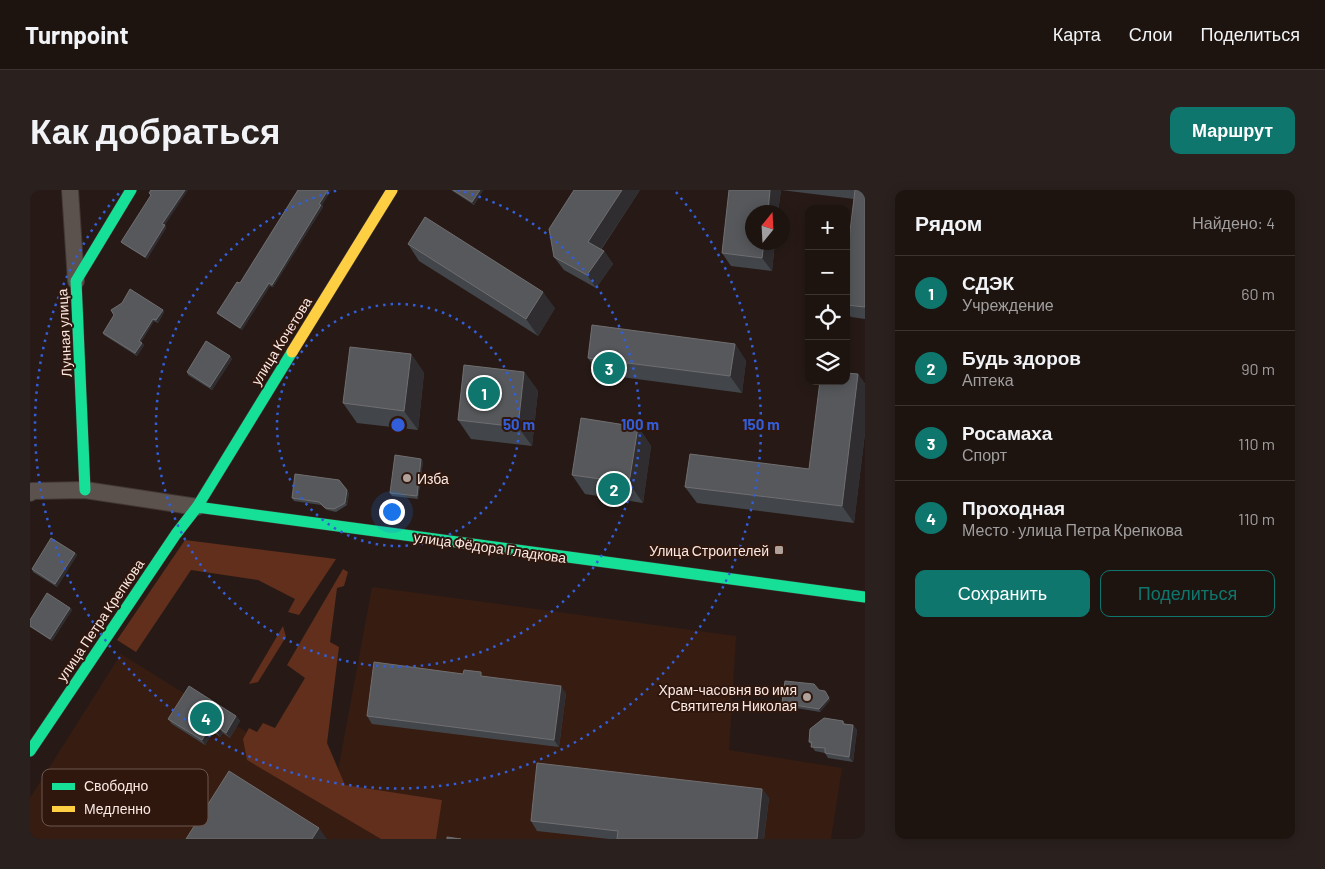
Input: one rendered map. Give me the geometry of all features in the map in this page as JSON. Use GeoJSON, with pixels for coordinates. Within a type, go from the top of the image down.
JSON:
{"type":"FeatureCollection","features":[{"type":"Feature","properties":{"kind":"street"},"geometry":{"type":"LineString","coordinates":[[70,190],[76,281]]}},
{"type":"Feature","properties":{"kind":"street","name":"Лунная улица"},"geometry":{"type":"LineString","coordinates":[[86,490],[76,281],[131,190]]}},
{"type":"Feature","properties":{"kind":"street","name":"улица Кочетова"},"geometry":{"type":"LineString","coordinates":[[197,507],[392,190]]}},
{"type":"Feature","properties":{"kind":"street","name":"улица Фёдора Гладкова"},"geometry":{"type":"LineString","coordinates":[[30,493],[32,491],[86,490],[197,507],[865,597]]}},
{"type":"Feature","properties":{"kind":"street","name":"улица Петра Крепкова"},"geometry":{"type":"LineString","coordinates":[[30,751],[176,534],[197,507]]}},
{"type":"Feature","properties":{"kind":"shaded area"},"geometry":{"type":"Polygon","coordinates":[[[185,540],[336,559],[299,615],[288,612],[295,599],[258,580],[191,570],[136,652],[117,640],[185,540]]]}},
{"type":"Feature","properties":{"kind":"shaded area"},"geometry":{"type":"Polygon","coordinates":[[[343,569],[348,572],[344,586],[337,588],[330,642],[339,647],[327,743],[345,785],[442,800],[436,839],[381,839],[247,760],[243,739],[249,728],[257,732],[263,723],[275,728],[305,678],[287,665],[343,569]]]}},
{"type":"Feature","properties":{"kind":"shaded area"},"geometry":{"type":"Polygon","coordinates":[[[372,587],[736,636],[729,750],[842,768],[831,839],[30,839],[30,798],[42,779],[42,826],[208,826],[208,769],[48,769],[121,654],[335,787],[372,587]]]}},
{"type":"Feature","properties":{"kind":"shaded area"},"geometry":{"type":"Polygon","coordinates":[[[283,626],[286,637],[258,682],[249,684],[283,626]]]}},
{"type":"Feature","properties":{"kind":"building"},"geometry":{"type":"Polygon","coordinates":[[[151,190],[185,190],[162,224],[165,225],[145,257],[121,242],[151,195],[149,193],[151,190]]]}},
{"type":"Feature","properties":{"kind":"building"},"geometry":{"type":"Polygon","coordinates":[[[298,190],[328,190],[319,204],[321,205],[272,285],[269,283],[240,328],[217,313],[237,282],[240,283],[298,190]]]}},
{"type":"Feature","properties":{"kind":"building"},"geometry":{"type":"Polygon","coordinates":[[[453,190],[480,190],[472,202],[453,190]]]}},
{"type":"Feature","properties":{"kind":"building"},"geometry":{"type":"Polygon","coordinates":[[[574,190],[622,190],[588,242],[604,251],[587,275],[554,257],[549,229],[574,190]]]}},
{"type":"Feature","properties":{"kind":"building"},"geometry":{"type":"Polygon","coordinates":[[[729,190],[770,190],[769,205],[745,205],[745,250],[763,250],[762,258],[722,253],[729,190]]]}},
{"type":"Feature","properties":{"kind":"building"},"geometry":{"type":"Polygon","coordinates":[[[855,190],[865,190],[865,307],[850,305],[850,231],[855,190]]]}},
{"type":"Feature","properties":{"kind":"building"},"geometry":{"type":"Polygon","coordinates":[[[425,217],[543,292],[526,319],[408,244],[425,217]]]}},
{"type":"Feature","properties":{"kind":"building"},"geometry":{"type":"Polygon","coordinates":[[[130,289],[163,310],[156,320],[153,319],[139,341],[142,343],[135,353],[103,333],[114,315],[111,310],[122,303],[130,289]]]}},
{"type":"Feature","properties":{"kind":"building"},"geometry":{"type":"Polygon","coordinates":[[[592,325],[735,344],[730,376],[588,358],[592,325]]]}},
{"type":"Feature","properties":{"kind":"building"},"geometry":{"type":"Polygon","coordinates":[[[206,341],[230,356],[210,387],[187,372],[206,341]]]}},
{"type":"Feature","properties":{"kind":"building"},"geometry":{"type":"Polygon","coordinates":[[[350,347],[411,354],[404,411],[343,403],[350,347]]]}},
{"type":"Feature","properties":{"kind":"building"},"geometry":{"type":"Polygon","coordinates":[[[464,365],[524,372],[518,427],[458,420],[464,365]]]}},
{"type":"Feature","properties":{"kind":"building"},"geometry":{"type":"Polygon","coordinates":[[[850,373],[858,374],[842,506],[685,487],[690,454],[809,469],[820,385],[850,385],[850,373]]]}},
{"type":"Feature","properties":{"kind":"building"},"geometry":{"type":"Polygon","coordinates":[[[581,418],[638,427],[629,483],[572,475],[581,418]]]}},
{"type":"Feature","properties":{"kind":"building","name":"Изба"},"geometry":{"type":"Polygon","coordinates":[[[395,455],[421,459],[417,496],[390,493],[395,455]]]}},
{"type":"Feature","properties":{"kind":"building"},"geometry":{"type":"Polygon","coordinates":[[[295,474],[339,480],[347,490],[345,503],[334,509],[325,508],[319,502],[292,498],[295,474]]]}},
{"type":"Feature","properties":{"kind":"building"},"geometry":{"type":"Polygon","coordinates":[[[51,538],[75,553],[55,584],[32,569],[51,538]]]}},
{"type":"Feature","properties":{"kind":"building"},"geometry":{"type":"Polygon","coordinates":[[[47,593],[70,608],[50,639],[30,626],[30,620],[47,593]]]}},
{"type":"Feature","properties":{"kind":"building"},"geometry":{"type":"Polygon","coordinates":[[[374,662],[463,674],[464,670],[481,672],[481,676],[561,686],[554,740],[367,716],[374,662]]]}},
{"type":"Feature","properties":{"kind":"building","name":"Храм-часовня во имя Святителя Николая"},"geometry":{"type":"Polygon","coordinates":[[[785,681],[814,684],[819,690],[825,691],[829,698],[819,709],[782,703],[785,681]]]}},
{"type":"Feature","properties":{"kind":"building"},"geometry":{"type":"Polygon","coordinates":[[[189,686],[236,716],[226,733],[219,728],[217,732],[210,727],[202,740],[168,719],[189,686]]]}},
{"type":"Feature","properties":{"kind":"building"},"geometry":{"type":"Polygon","coordinates":[[[824,718],[843,721],[843,724],[853,725],[849,757],[825,753],[825,748],[811,747],[812,742],[809,742],[810,729],[824,718]]]}},
{"type":"Feature","properties":{"kind":"building"},"geometry":{"type":"Polygon","coordinates":[[[537,763],[762,789],[757,839],[617,839],[618,831],[531,821],[537,763]]]}},
{"type":"Feature","properties":{"kind":"building"},"geometry":{"type":"Polygon","coordinates":[[[229,771],[319,828],[312,839],[186,839],[194,826],[208,826],[208,804],[229,771]]]}},
{"type":"Feature","properties":{"kind":"traffic: fast"},"geometry":{"type":"LineString","coordinates":[[85,490],[76,281],[131,190]]}},
{"type":"Feature","properties":{"kind":"traffic: fast"},"geometry":{"type":"LineString","coordinates":[[30,751],[176,534],[197,507],[292,352]]}},
{"type":"Feature","properties":{"kind":"traffic: fast"},"geometry":{"type":"LineString","coordinates":[[197,507],[865,597]]}},
{"type":"Feature","properties":{"kind":"traffic: slow"},"geometry":{"type":"LineString","coordinates":[[292,352],[392,190]]}},
{"type":"Feature","properties":{"kind":"place","name":"Росамаха"},"geometry":{"type":"Point","coordinates":[609,368]}},
{"type":"Feature","properties":{"kind":"place","name":"СДЭК"},"geometry":{"type":"Point","coordinates":[484,393]}},
{"type":"Feature","properties":{"kind":"place","name":"Изба"},"geometry":{"type":"Point","coordinates":[407,478]}},
{"type":"Feature","properties":{"kind":"place","name":"Будь здоров"},"geometry":{"type":"Point","coordinates":[614,489]}},
{"type":"Feature","properties":{"kind":"place","name":"Улица Строителей"},"geometry":{"type":"Point","coordinates":[779,550]}},
{"type":"Feature","properties":{"kind":"place","name":"Храм-часовня во имя Святителя Николая"},"geometry":{"type":"Point","coordinates":[807,697]}},
{"type":"Feature","properties":{"kind":"place","name":"Проходная"},"geometry":{"type":"Point","coordinates":[206,718]}}]}
